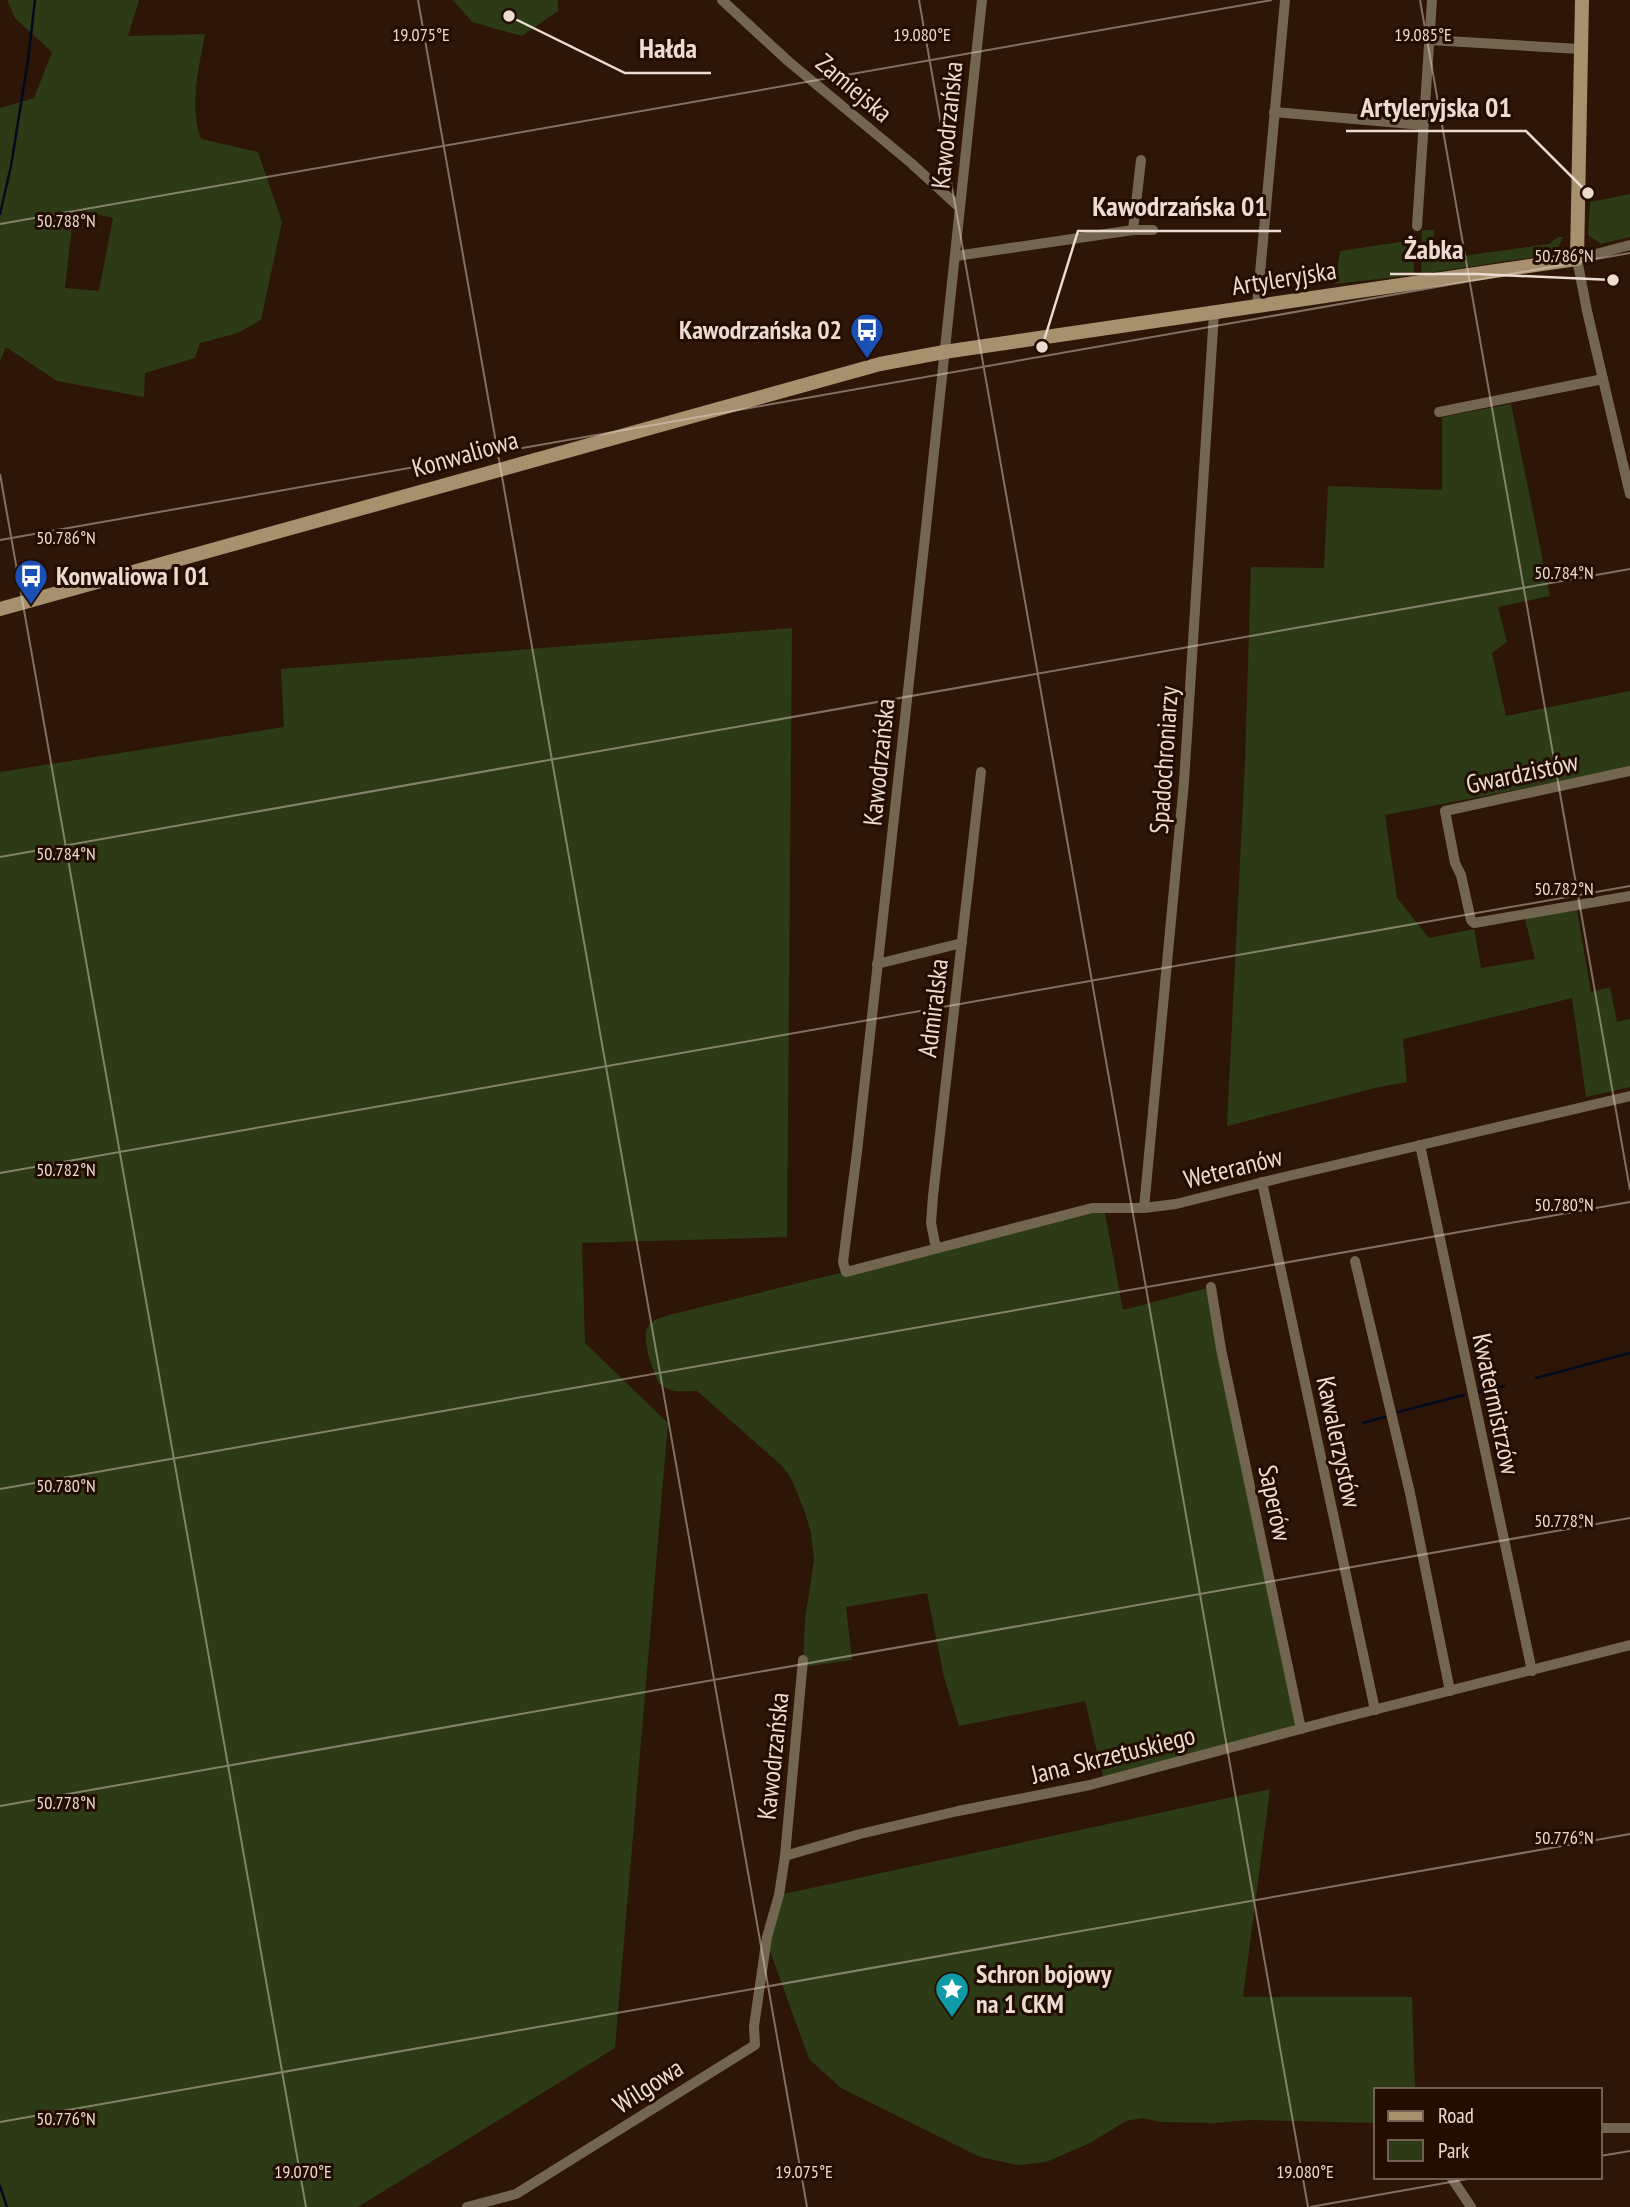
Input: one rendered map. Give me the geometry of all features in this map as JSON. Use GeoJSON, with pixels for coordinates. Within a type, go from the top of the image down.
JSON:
{"type":"FeatureCollection","features":[{"type":"Feature","properties":{"kind":"street","name":"Zamiejska"},"geometry":{"type":"LineString","coordinates":[[722,0],[788,61],[960,207]]}},
{"type":"Feature","properties":{"kind":"street","name":"Kawodrzańska"},"geometry":{"type":"LineString","coordinates":[[846,1272],[843,1262],[956,256],[982,0]]}},
{"type":"Feature","properties":{"kind":"street"},"geometry":{"type":"LineString","coordinates":[[1257,306],[1285,0]]}},
{"type":"Feature","properties":{"kind":"street"},"geometry":{"type":"LineString","coordinates":[[1418,226],[1432,0]]}},
{"type":"Feature","properties":{"kind":"street"},"geometry":{"type":"LineString","coordinates":[[1582,0],[1577,259],[1630,494]]}},
{"type":"Feature","properties":{"kind":"street"},"geometry":{"type":"LineString","coordinates":[[1430,40],[1580,49]]}},
{"type":"Feature","properties":{"kind":"street"},"geometry":{"type":"LineString","coordinates":[[1274,112],[1423,125]]}},
{"type":"Feature","properties":{"kind":"street"},"geometry":{"type":"LineString","coordinates":[[1133,230],[1141,160]]}},
{"type":"Feature","properties":{"kind":"street"},"geometry":{"type":"LineString","coordinates":[[956,256],[1133,230],[1153,230]]}},
{"type":"Feature","properties":{"kind":"street","name":"Artyleryjska"},"geometry":{"type":"LineString","coordinates":[[944,352],[1577,259],[1630,245]]}},
{"type":"Feature","properties":{"kind":"street","name":"Spadochroniarzy"},"geometry":{"type":"LineString","coordinates":[[1144,1208],[1184,782],[1214,313]]}},
{"type":"Feature","properties":{"kind":"street","name":"Konwaliowa"},"geometry":{"type":"LineString","coordinates":[[0,609],[830,376],[944,352]]}},
{"type":"Feature","properties":{"kind":"street"},"geometry":{"type":"LineString","coordinates":[[1438,412],[1603,379]]}},
{"type":"Feature","properties":{"kind":"street","name":"Gwardzistów"},"geometry":{"type":"LineString","coordinates":[[1630,771],[1445,811],[1455,863],[1474,923],[1630,896]]}},
{"type":"Feature","properties":{"kind":"street","name":"Admiralska"},"geometry":{"type":"LineString","coordinates":[[936,1248],[932,1223],[933,1196],[981,772]]}},
{"type":"Feature","properties":{"kind":"street"},"geometry":{"type":"LineString","coordinates":[[877,964],[962,943]]}},
{"type":"Feature","properties":{"kind":"street","name":"Weteranów"},"geometry":{"type":"LineString","coordinates":[[846,1272],[1092,1208],[1144,1208],[1176,1204],[1630,1096]]}},
{"type":"Feature","properties":{"kind":"street","name":"Kwatermistrzów"},"geometry":{"type":"LineString","coordinates":[[1420,1145],[1532,1671]]}},
{"type":"Feature","properties":{"kind":"street","name":"Kawalerzystów"},"geometry":{"type":"LineString","coordinates":[[1262,1182],[1375,1710]]}},
{"type":"Feature","properties":{"kind":"street"},"geometry":{"type":"LineString","coordinates":[[1355,1261],[1410,1493],[1450,1691]]}},
{"type":"Feature","properties":{"kind":"street","name":"Saperów"},"geometry":{"type":"LineString","coordinates":[[1210,1287],[1301,1729]]}},
{"type":"Feature","properties":{"kind":"street","name":"Jana Skrzetuskiego"},"geometry":{"type":"LineString","coordinates":[[785,1856],[860,1834],[958,1811],[1090,1785],[1630,1646]]}},
{"type":"Feature","properties":{"kind":"street","name":"Kawodrzańska"},"geometry":{"type":"LineString","coordinates":[[767,1937],[779,1895],[785,1856],[803,1660]]}},
{"type":"Feature","properties":{"kind":"street","name":"Wilgowa"},"geometry":{"type":"LineString","coordinates":[[467,2207],[516,2194],[755,2045],[754,2026],[767,1937]]}},
{"type":"Feature","properties":{"kind":"street"},"geometry":{"type":"LineString","coordinates":[[1602,2128],[1630,2128]]}},
{"type":"Feature","properties":{"kind":"street"},"geometry":{"type":"LineString","coordinates":[[1452,2179],[1471,2207]]}},
{"type":"Feature","properties":{"kind":"green space"},"geometry":{"type":"Polygon","coordinates":[[[7,0],[139,0],[128,36],[205,34],[195,100],[197,127],[201,139],[258,152],[282,222],[261,320],[238,333],[200,343],[195,358],[145,373],[144,397],[57,381],[6,347],[0,361],[0,108],[34,98],[52,52],[15,18],[7,0]],[[74,209],[65,288],[99,291],[113,218],[74,209]]]}},
{"type":"Feature","properties":{"kind":"green space"},"geometry":{"type":"Polygon","coordinates":[[[453,0],[558,0],[558,11],[522,36],[472,22],[453,0]]]}},
{"type":"Feature","properties":{"kind":"green space"},"geometry":{"type":"Polygon","coordinates":[[[1630,194],[1630,237],[1601,244],[1588,235],[1590,202],[1630,194]]]}},
{"type":"Feature","properties":{"kind":"green space"},"geometry":{"type":"Polygon","coordinates":[[[1422,230],[1434,230],[1433,260],[1549,244],[1558,237],[1563,237],[1555,254],[1421,274],[1422,230]]]}},
{"type":"Feature","properties":{"kind":"green space"},"geometry":{"type":"Polygon","coordinates":[[[1414,240],[1414,275],[1335,284],[1340,251],[1414,240]]]}},
{"type":"Feature","properties":{"kind":"green space"},"geometry":{"type":"Polygon","coordinates":[[[1511,404],[1550,596],[1498,607],[1507,642],[1492,653],[1506,716],[1630,691],[1630,768],[1385,815],[1397,898],[1429,938],[1474,929],[1481,968],[1535,959],[1525,919],[1577,910],[1591,992],[1610,987],[1617,1022],[1630,1019],[1630,1087],[1586,1097],[1572,998],[1403,1039],[1407,1082],[1227,1126],[1245,761],[1251,567],[1324,568],[1328,486],[1442,490],[1442,417],[1511,404]]]}},
{"type":"Feature","properties":{"kind":"green space"},"geometry":{"type":"Polygon","coordinates":[[[792,628],[787,1237],[582,1243],[585,1343],[668,1423],[615,2048],[358,2207],[0,2207],[0,772],[284,727],[281,669],[792,628]]]}},
{"type":"Feature","properties":{"kind":"green space"},"geometry":{"type":"Polygon","coordinates":[[[1104,1208],[1123,1310],[1211,1287],[1301,1729],[1104,1781],[1085,1701],[959,1726],[944,1677],[927,1593],[846,1607],[852,1660],[803,1667],[805,1620],[814,1560],[811,1533],[791,1478],[782,1466],[697,1391],[671,1390],[662,1386],[658,1382],[648,1351],[646,1334],[652,1322],[669,1315],[1104,1208]]]}},
{"type":"Feature","properties":{"kind":"green space"},"geometry":{"type":"Polygon","coordinates":[[[1270,1789],[1243,1997],[1412,1997],[1415,2088],[1374,2088],[1374,2123],[1250,2120],[1214,2123],[1161,2122],[1142,2118],[1126,2121],[1090,2143],[1046,2162],[1018,2165],[980,2157],[841,2088],[809,2059],[767,1937],[779,1895],[1270,1789]]]}},
{"type":"Feature","properties":{"kind":"waterway"},"geometry":{"type":"LineString","coordinates":[[0,214],[11,166],[35,0]]}},
{"type":"Feature","properties":{"kind":"waterway"},"geometry":{"type":"LineString","coordinates":[[1536,1378],[1630,1353]]}},
{"type":"Feature","properties":{"kind":"waterway"},"geometry":{"type":"LineString","coordinates":[[1479,1392],[1504,1386]]}},
{"type":"Feature","properties":{"kind":"waterway"},"geometry":{"type":"LineString","coordinates":[[1398,1412],[1464,1395]]}},
{"type":"Feature","properties":{"kind":"waterway"},"geometry":{"type":"LineString","coordinates":[[1363,1423],[1385,1417]]}},
{"type":"Feature","properties":{"kind":"waterway"},"geometry":{"type":"LineString","coordinates":[[0,2186],[7,2207]]}},
{"type":"Feature","properties":{"kind":"place","name":"Hałda"},"geometry":{"type":"Point","coordinates":[509,16]}},
{"type":"Feature","properties":{"kind":"place","name":"Artyleryjska 01"},"geometry":{"type":"Point","coordinates":[1588,193]}},
{"type":"Feature","properties":{"kind":"place","name":"Żabka"},"geometry":{"type":"Point","coordinates":[1613,280]}},
{"type":"Feature","properties":{"kind":"place","name":"Kawodrzańska 01"},"geometry":{"type":"Point","coordinates":[1042,347]}},
{"type":"Feature","properties":{"kind":"place","name":"Kawodrzańska 02"},"geometry":{"type":"Point","coordinates":[867,360]}},
{"type":"Feature","properties":{"kind":"place","name":"Konwaliowa I 01"},"geometry":{"type":"Point","coordinates":[31,606]}},
{"type":"Feature","properties":{"kind":"place","name":"Schron bojowy na 1 CKM"},"geometry":{"type":"Point","coordinates":[952,2019]}}]}
